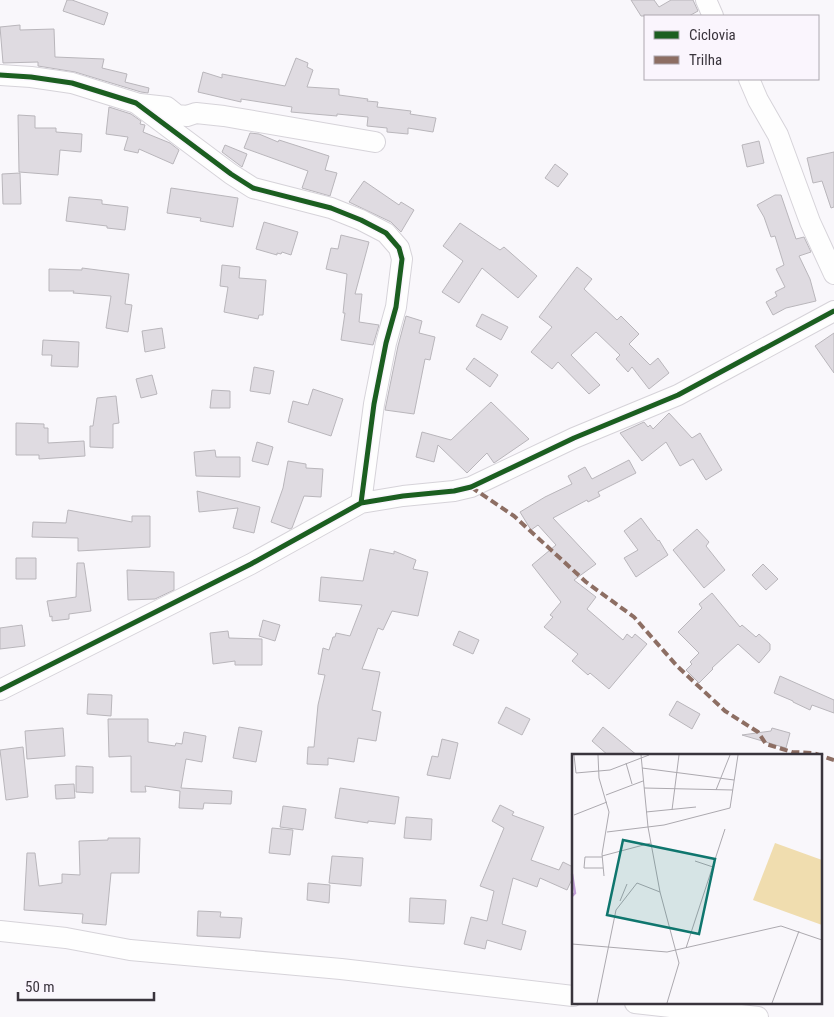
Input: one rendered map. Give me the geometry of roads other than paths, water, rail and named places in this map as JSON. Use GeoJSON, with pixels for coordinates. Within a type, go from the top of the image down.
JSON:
{"type":"FeatureCollection","features":[{"type":"Feature","properties":{"kind":"street"},"geometry":{"type":"LineString","coordinates":[[706,0],[713,15]]}},
{"type":"Feature","properties":{"kind":"street"},"geometry":{"type":"LineString","coordinates":[[0,75],[72,83],[136,103],[167,107],[177,115],[187,116],[196,113],[224,116],[374,142]]}},
{"type":"Feature","properties":{"kind":"street"},"geometry":{"type":"LineString","coordinates":[[749,80],[758,100],[778,135],[810,222],[834,274]]}},
{"type":"Feature","properties":{"kind":"street"},"geometry":{"type":"LineString","coordinates":[[136,103],[253,188],[331,208],[361,220],[386,233],[399,248],[402,258],[396,307],[386,343],[374,404],[361,503]]}},
{"type":"Feature","properties":{"kind":"street"},"geometry":{"type":"LineString","coordinates":[[0,690],[251,564],[361,503],[403,496],[454,491],[471,487],[574,438],[678,395],[834,311]]}},
{"type":"Feature","properties":{"kind":"street"},"geometry":{"type":"LineString","coordinates":[[0,931],[66,938],[130,950],[341,969],[572,996]]}},
{"type":"Feature","properties":{"kind":"street"},"geometry":{"type":"LineString","coordinates":[[648,1004],[748,1012]]}}]}
